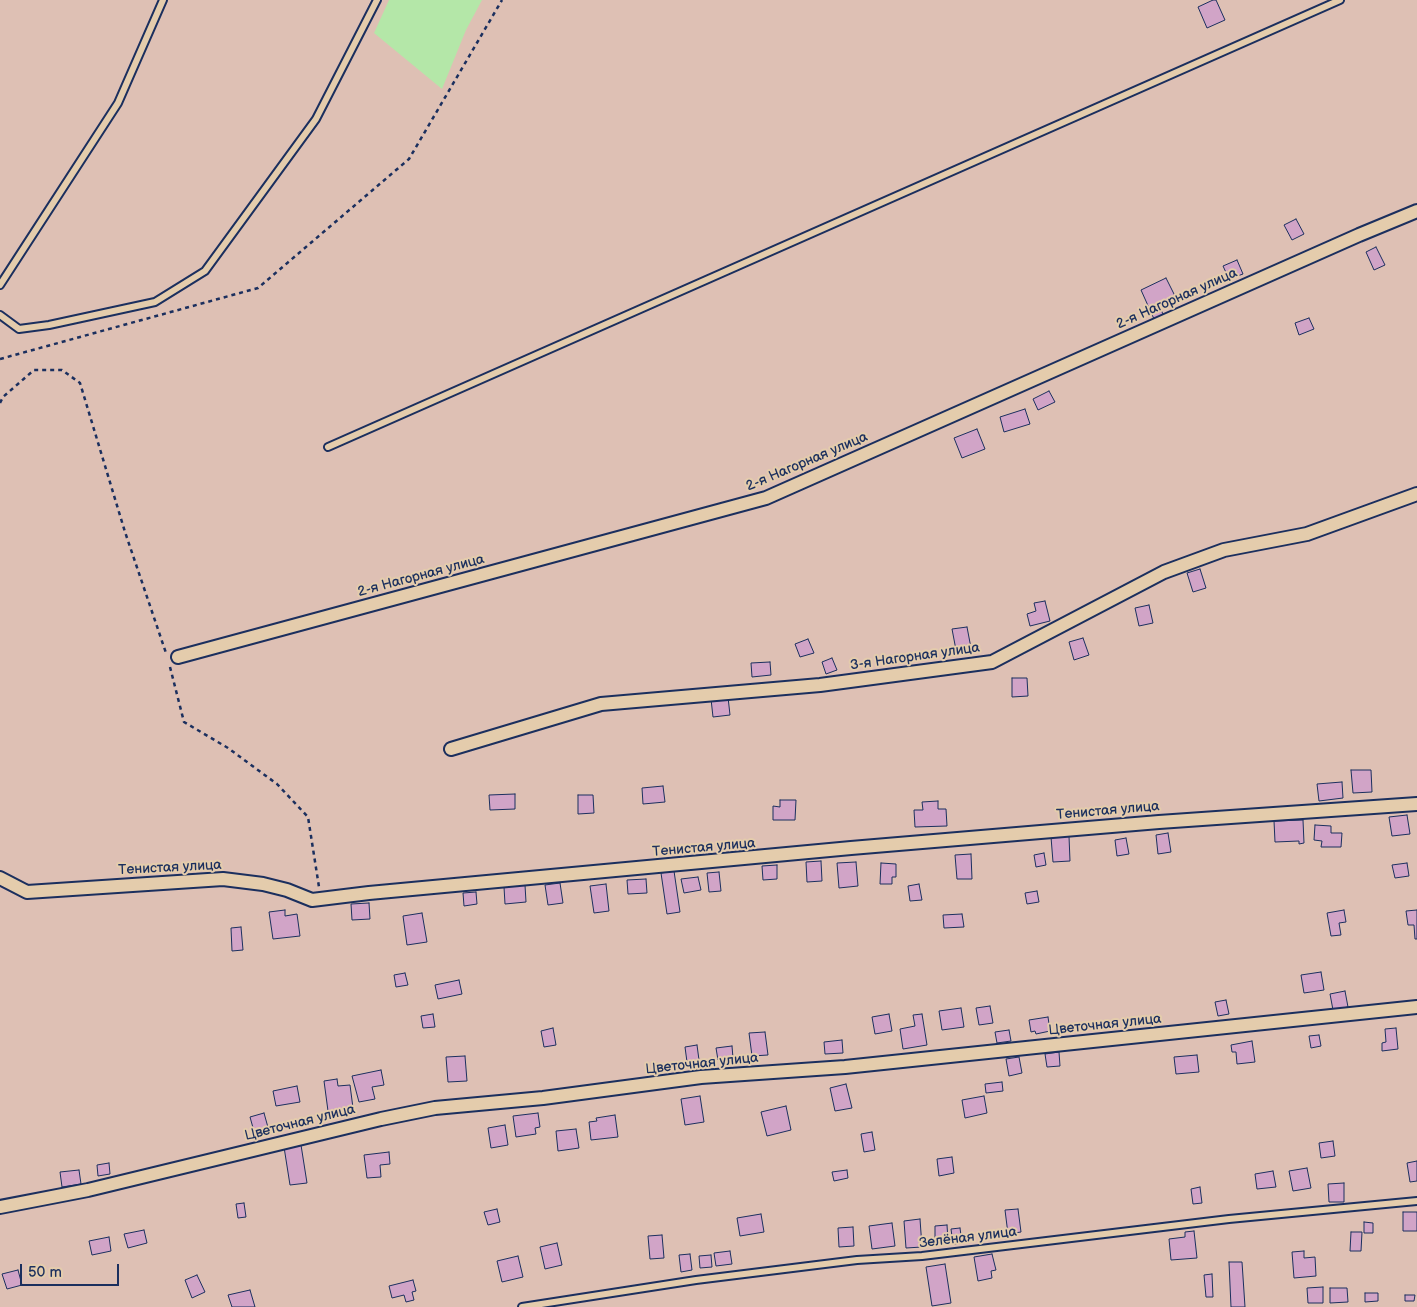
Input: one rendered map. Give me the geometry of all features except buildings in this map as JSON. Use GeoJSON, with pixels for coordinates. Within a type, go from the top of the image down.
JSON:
{"type":"FeatureCollection","features":[{"type":"Feature","properties":{"kind":"street","name":"2-я Нагорная улица"},"geometry":{"type":"LineString","coordinates":[[178,657],[766,498],[1350,239],[1417,212]]}},
{"type":"Feature","properties":{"kind":"street","name":"3-я Нагорная улица"},"geometry":{"type":"LineString","coordinates":[[450,749],[601,704],[820,685],[992,662],[1164,572],[1224,550],[1306,534],[1417,494]]}},
{"type":"Feature","properties":{"kind":"street","name":"Тенистая улица"},"geometry":{"type":"LineString","coordinates":[[0,878],[27,892],[223,879],[263,884],[294,892],[312,900],[851,848],[1159,822],[1417,804]]}},
{"type":"Feature","properties":{"kind":"street","name":"Цветочная улица"},"geometry":{"type":"LineString","coordinates":[[0,1207],[88,1190],[381,1118],[434,1108],[543,1098],[701,1077],[845,1067],[1417,1007]]}},
{"type":"Feature","properties":{"kind":"lane"},"geometry":{"type":"LineString","coordinates":[[0,285],[118,103],[163,0]]}},
{"type":"Feature","properties":{"kind":"lane"},"geometry":{"type":"LineString","coordinates":[[0,315],[19,329],[49,326],[155,302],[205,271],[316,119],[377,0]]}},
{"type":"Feature","properties":{"kind":"lane"},"geometry":{"type":"LineString","coordinates":[[328,447],[1340,0]]}},
{"type":"Feature","properties":{"kind":"lane","name":"Зелёная улица"},"geometry":{"type":"LineString","coordinates":[[522,1307],[696,1280],[857,1260],[922,1256],[1228,1219],[1335,1211],[1374,1204],[1417,1201]]}},
{"type":"Feature","properties":{"kind":"path"},"geometry":{"type":"LineString","coordinates":[[0,359],[258,288],[409,159],[502,0]]}},
{"type":"Feature","properties":{"kind":"path"},"geometry":{"type":"LineString","coordinates":[[0,403],[3,397],[34,370],[62,370],[80,383],[125,532],[174,679],[184,722],[228,748],[277,784],[308,817],[321,899]]}},
{"type":"Feature","properties":{"kind":"green space"},"geometry":{"type":"Polygon","coordinates":[[[389,0],[482,0],[466,30],[442,89],[374,33],[389,0]]]}}]}
